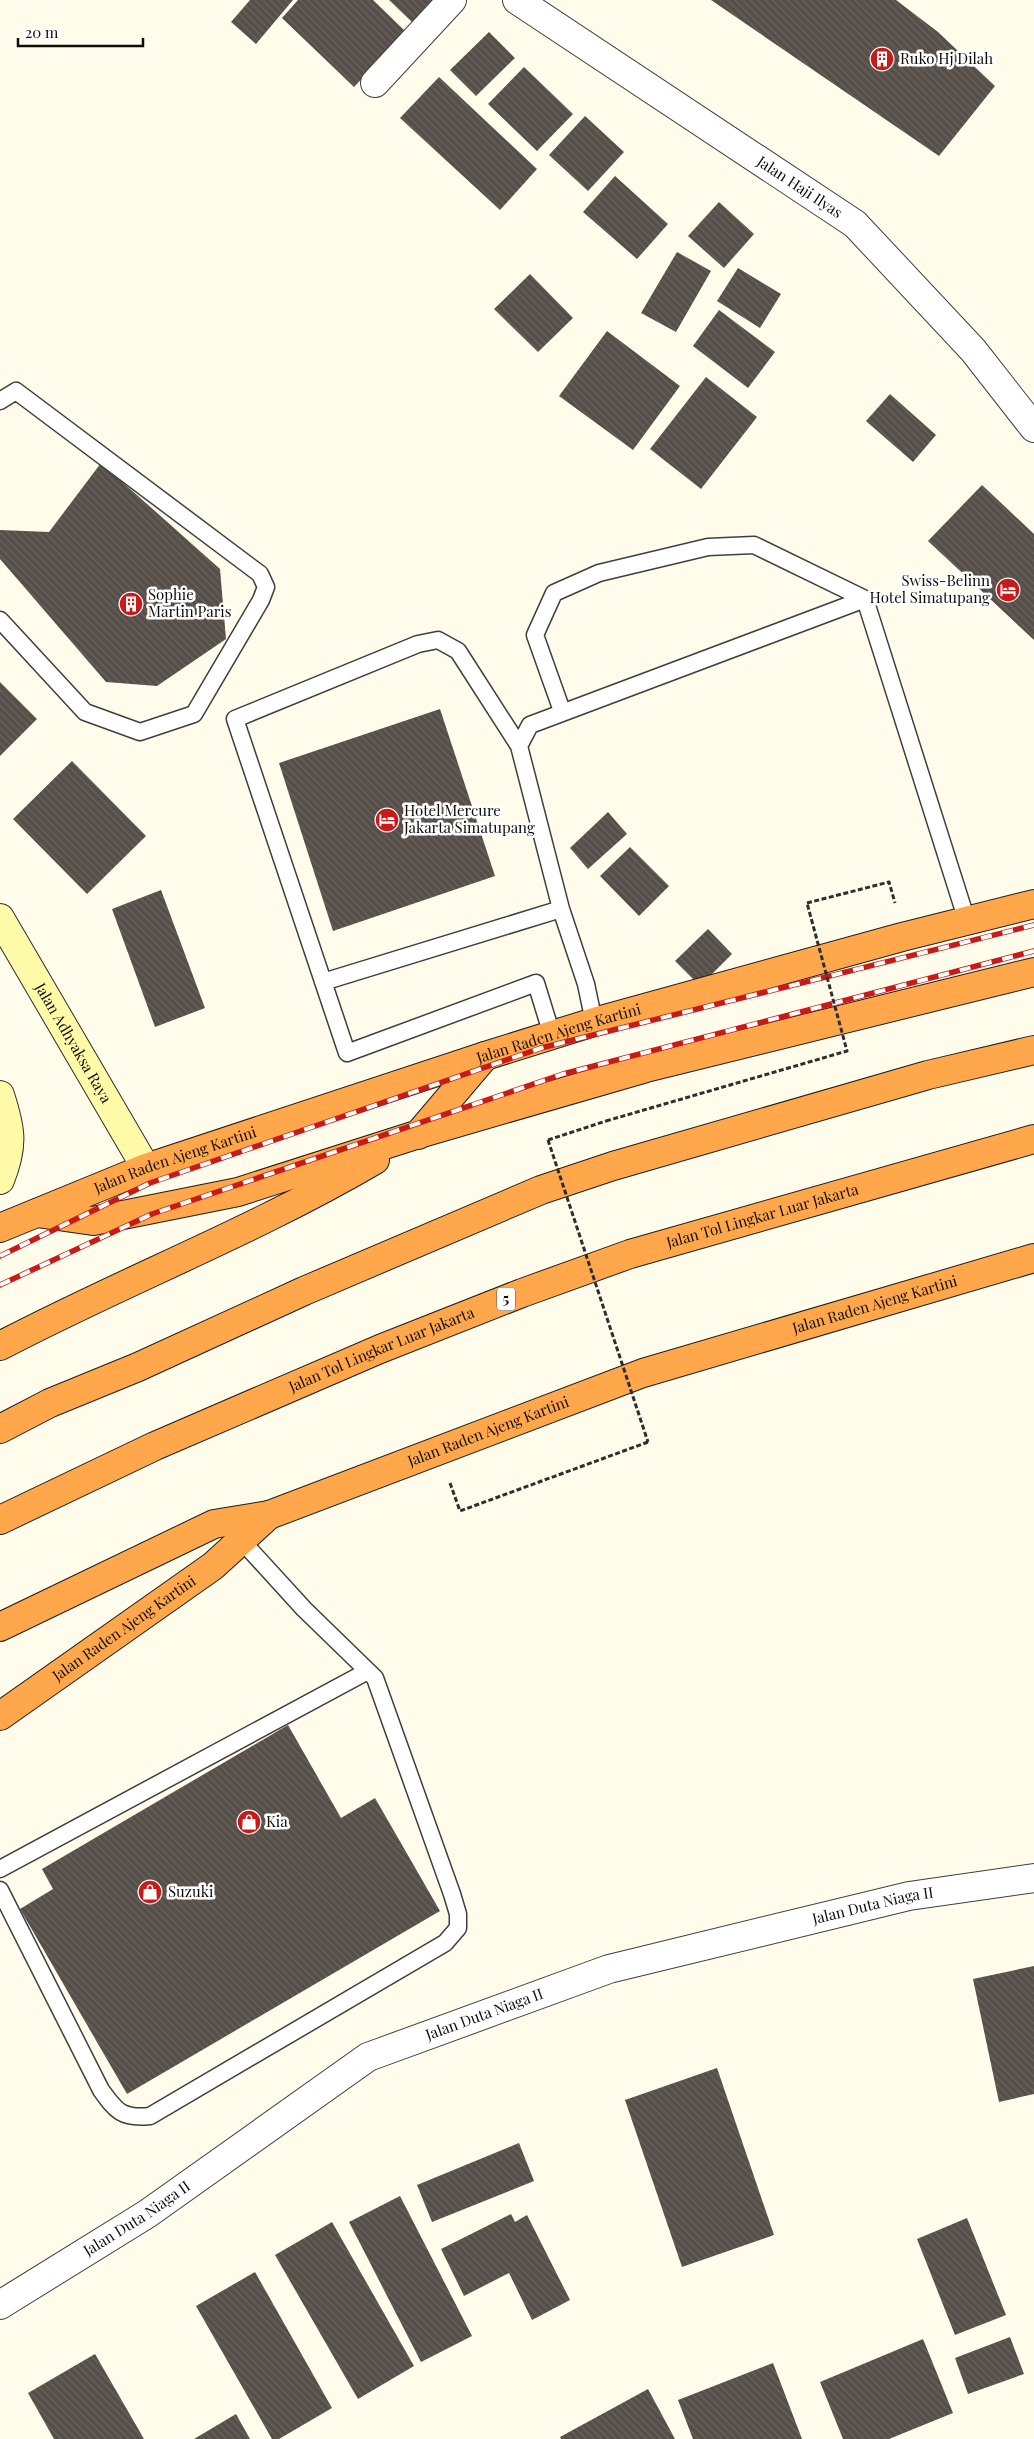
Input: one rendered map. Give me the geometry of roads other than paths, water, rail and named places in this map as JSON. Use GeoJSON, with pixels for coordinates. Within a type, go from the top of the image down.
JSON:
{"type":"FeatureCollection","features":[{"type":"Feature","properties":{"kind":"highway","name":"Jalan Raden Ajeng Kartini"},"geometry":{"type":"LineString","coordinates":[[0,1228],[146,1168],[552,1035],[594,1022],[1034,904]]}},
{"type":"Feature","properties":{"kind":"highway","name":"Jalan Raden Ajeng Kartini"},"geometry":{"type":"LineString","coordinates":[[36,1212],[93,1221],[238,1192],[422,1133],[646,1068],[1034,972]]}},
{"type":"Feature","properties":{"kind":"highway"},"geometry":{"type":"LineString","coordinates":[[0,1429],[50,1403],[138,1367],[304,1291],[541,1190],[613,1166],[928,1075],[1034,1050]]}},
{"type":"Feature","properties":{"kind":"highway"},"geometry":{"type":"LineString","coordinates":[[0,1346],[74,1308],[255,1226],[422,1133],[485,1056]]}},
{"type":"Feature","properties":{"kind":"highway","name":"Jalan Tol Lingkar Luar Jakarta"},"geometry":{"type":"LineString","coordinates":[[0,1520],[164,1442],[371,1353],[522,1293],[630,1254],[1034,1139]]}},
{"type":"Feature","properties":{"kind":"highway","name":"Jalan Raden Ajeng Kartini"},"geometry":{"type":"LineString","coordinates":[[0,1716],[213,1566],[269,1515],[644,1373],[1034,1258]]}},
{"type":"Feature","properties":{"kind":"highway"},"geometry":{"type":"LineString","coordinates":[[0,1627],[214,1524],[269,1515]]}},
{"type":"Feature","properties":{"kind":"main road","name":"Jalan Adhyaksa Raya"},"geometry":{"type":"LineString","coordinates":[[0,918],[146,1168]]}},
{"type":"Feature","properties":{"kind":"main road"},"geometry":{"type":"LineString","coordinates":[[0,1095],[10,1128],[8,1160],[0,1180]]}},
{"type":"Feature","properties":{"kind":"street"},"geometry":{"type":"LineString","coordinates":[[375,84],[452,0]]}},
{"type":"Feature","properties":{"kind":"street","name":"Jalan Haji Ilyas"},"geometry":{"type":"LineString","coordinates":[[517,0],[855,224],[973,350],[1034,428]]}},
{"type":"Feature","properties":{"kind":"street","name":"Jalan Duta Niaga II"},"geometry":{"type":"LineString","coordinates":[[0,2305],[147,2214],[368,2057],[609,1969],[909,1896],[1034,1878]]}},
{"type":"Feature","properties":{"kind":"lane"},"geometry":{"type":"LineString","coordinates":[[0,401],[16,390],[260,574],[266,587],[261,600],[194,714],[140,732],[84,712],[0,620]]}},
{"type":"Feature","properties":{"kind":"lane"},"geometry":{"type":"LineString","coordinates":[[562,711],[535,635],[554,593],[600,573],[708,547],[754,545],[865,599],[967,921]]}},
{"type":"Feature","properties":{"kind":"lane"},"geometry":{"type":"LineString","coordinates":[[520,746],[530,725],[562,711],[865,599]]}},
{"type":"Feature","properties":{"kind":"lane"},"geometry":{"type":"LineString","coordinates":[[552,1035],[536,983],[347,1053],[235,720],[418,644],[438,640],[458,651],[520,746],[561,909],[586,984],[594,1022]]}},
{"type":"Feature","properties":{"kind":"lane"},"geometry":{"type":"LineString","coordinates":[[323,982],[561,909]]}},
{"type":"Feature","properties":{"kind":"lane"},"geometry":{"type":"LineString","coordinates":[[0,1890],[101,2090],[115,2109],[132,2118],[150,2116],[445,1943],[458,1928],[458,1914],[381,1690],[375,1678],[366,1672],[304,1610],[241,1540]]}},
{"type":"Feature","properties":{"kind":"lane"},"geometry":{"type":"LineString","coordinates":[[0,1869],[366,1672]]}},
{"type":"Feature","properties":{"kind":"railway"},"geometry":{"type":"LineString","coordinates":[[0,1256],[150,1183],[541,1048],[1034,925]]}},
{"type":"Feature","properties":{"kind":"railway"},"geometry":{"type":"LineString","coordinates":[[0,1285],[152,1214],[563,1074],[1034,951]]}},
{"type":"Feature","properties":{"kind":"place","name":"Ruko Hj Dilah"},"geometry":{"type":"Point","coordinates":[882,59]}},
{"type":"Feature","properties":{"kind":"place","name":"Swiss-Belinn Hotel Simatupang"},"geometry":{"type":"Point","coordinates":[1008,590]}},
{"type":"Feature","properties":{"kind":"place","name":"Sophie Martin Paris"},"geometry":{"type":"Point","coordinates":[131,604]}},
{"type":"Feature","properties":{"kind":"place","name":"Hotel Mercure Jakarta Simatupang"},"geometry":{"type":"Point","coordinates":[387,820]}},
{"type":"Feature","properties":{"kind":"place","name":"Kia"},"geometry":{"type":"Point","coordinates":[249,1822]}},
{"type":"Feature","properties":{"kind":"place","name":"Suzuki"},"geometry":{"type":"Point","coordinates":[150,1892]}}]}
